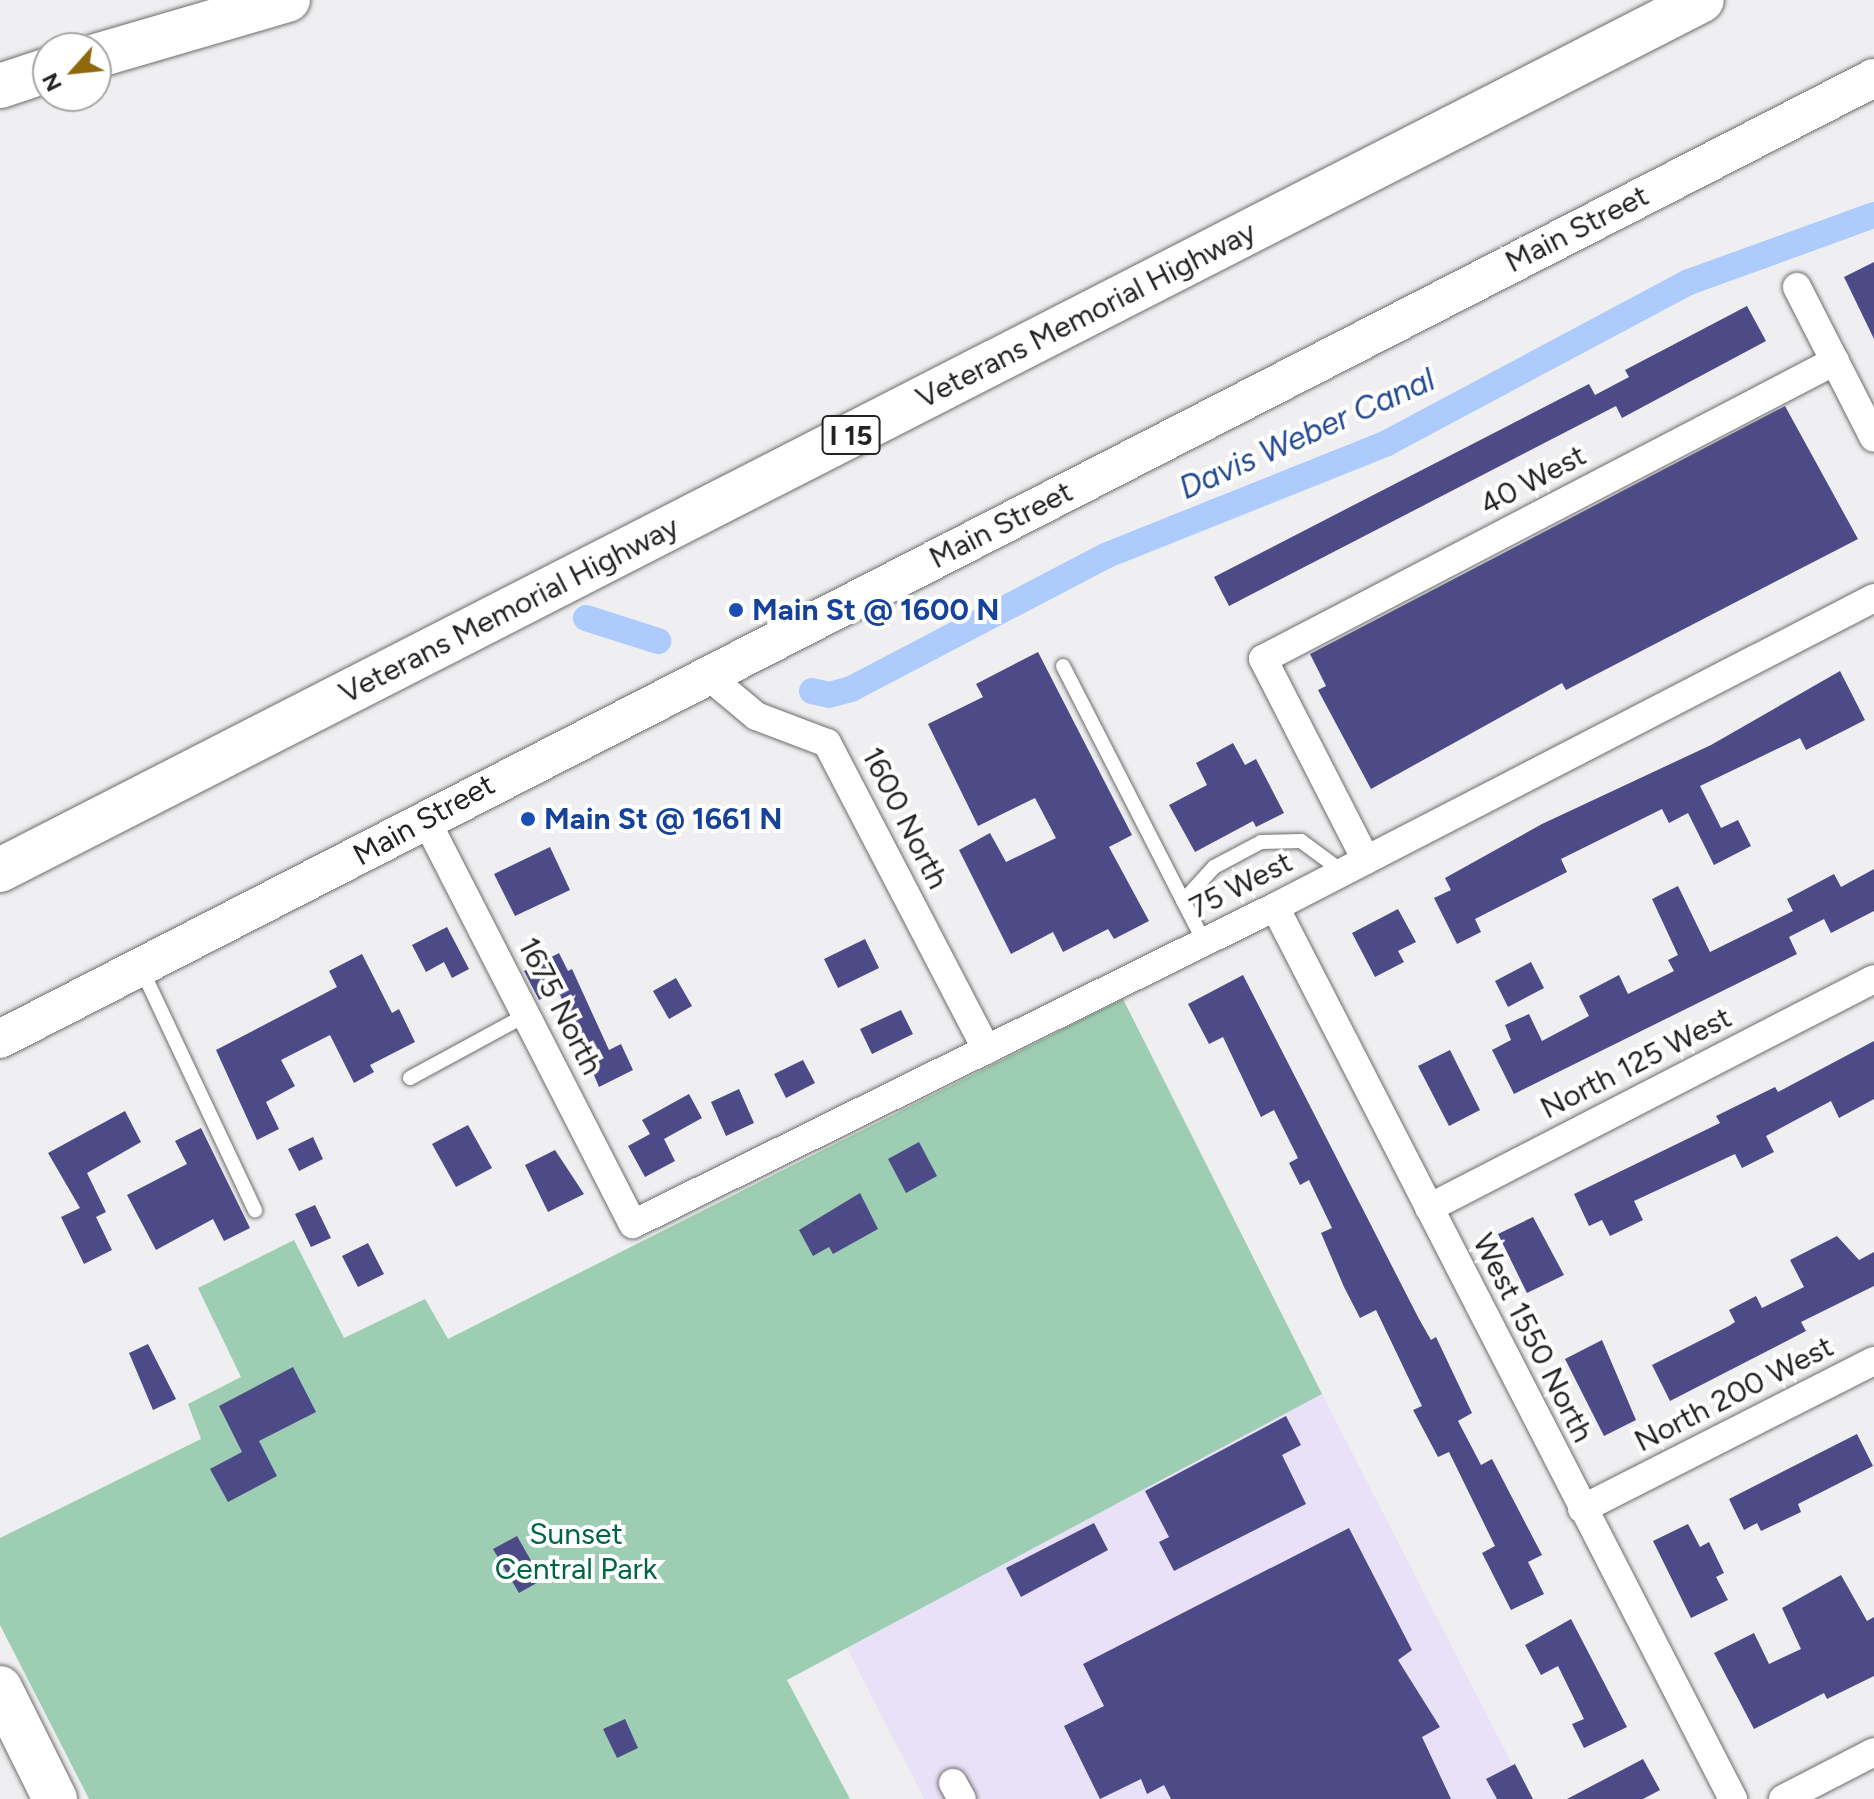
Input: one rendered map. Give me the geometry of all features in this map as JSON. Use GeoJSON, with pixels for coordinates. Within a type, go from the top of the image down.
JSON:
{"type":"FeatureCollection","features":[{"type":"Feature","properties":{"kind":"main road"},"geometry":{"type":"LineString","coordinates":[[112,51],[288,0]]}},
{"type":"Feature","properties":{"kind":"main road","name":"Veterans Memorial Highway"},"geometry":{"type":"LineString","coordinates":[[0,870],[1702,0]]}},
{"type":"Feature","properties":{"kind":"main road"},"geometry":{"type":"LineString","coordinates":[[0,86],[32,75]]}},
{"type":"Feature","properties":{"kind":"main road","name":"Main Street"},"geometry":{"type":"LineString","coordinates":[[0,1039],[1874,78]]}},
{"type":"Feature","properties":{"kind":"main road"},"geometry":{"type":"LineString","coordinates":[[0,1688],[55,1799]]}},
{"type":"Feature","properties":{"kind":"street"},"geometry":{"type":"LineString","coordinates":[[1797,287],[1874,438]]}},
{"type":"Feature","properties":{"kind":"street","name":"40 West"},"geometry":{"type":"LineString","coordinates":[[1354,866],[1263,659],[1835,361]]}},
{"type":"Feature","properties":{"kind":"street","name":"75 West"},"geometry":{"type":"LineString","coordinates":[[633,1224],[1275,907],[1874,598]]}},
{"type":"Feature","properties":{"kind":"street","name":"1600 North"},"geometry":{"type":"LineString","coordinates":[[707,675],[756,716],[827,743],[987,1050]]}},
{"type":"Feature","properties":{"kind":"street","name":"1675 North"},"geometry":{"type":"LineString","coordinates":[[426,820],[633,1224]]}},
{"type":"Feature","properties":{"kind":"street","name":"West 1550 North"},"geometry":{"type":"LineString","coordinates":[[1275,907],[1733,1799]]}},
{"type":"Feature","properties":{"kind":"street","name":"North 125 West"},"geometry":{"type":"LineString","coordinates":[[1429,1208],[1874,979]]}},
{"type":"Feature","properties":{"kind":"street","name":"North 200 West"},"geometry":{"type":"LineString","coordinates":[[1582,1509],[1874,1361]]}},
{"type":"Feature","properties":{"kind":"street"},"geometry":{"type":"LineString","coordinates":[[1783,1799],[1874,1752]]}},
{"type":"Feature","properties":{"kind":"lane"},"geometry":{"type":"LineString","coordinates":[[1063,666],[1204,942]]}},
{"type":"Feature","properties":{"kind":"lane"},"geometry":{"type":"LineString","coordinates":[[1183,901],[1214,867],[1261,842],[1301,841],[1354,866]]}},
{"type":"Feature","properties":{"kind":"lane"},"geometry":{"type":"LineString","coordinates":[[141,968],[255,1210]]}},
{"type":"Feature","properties":{"kind":"lane"},"geometry":{"type":"LineString","coordinates":[[410,1078],[526,1015]]}},
{"type":"Feature","properties":{"kind":"shaded area"},"geometry":{"type":"Polygon","coordinates":[[[1322,1394],[1530,1799],[924,1799],[847,1648],[1322,1394]]]}},
{"type":"Feature","properties":{"kind":"green space","name":"Sunset Central Park"},"geometry":{"type":"Polygon","coordinates":[[[1123,999],[1322,1394],[787,1680],[850,1799],[89,1799],[0,1625],[0,1538],[201,1439],[188,1404],[241,1377],[198,1288],[294,1240],[344,1338],[425,1299],[448,1339],[1123,999]]]}},
{"type":"Feature","properties":{"kind":"building"},"geometry":{"type":"Polygon","coordinates":[[[1874,262],[1874,339],[1844,277],[1874,262]]]}},
{"type":"Feature","properties":{"kind":"building"},"geometry":{"type":"Polygon","coordinates":[[[1747,306],[1766,341],[1622,418],[1616,406],[1229,606],[1214,577],[1589,384],[1595,395],[1629,377],[1625,370],[1747,306]]]}},
{"type":"Feature","properties":{"kind":"building"},"geometry":{"type":"Polygon","coordinates":[[[1785,406],[1858,539],[1566,690],[1562,683],[1371,789],[1318,690],[1326,686],[1310,654],[1785,406]]]}},
{"type":"Feature","properties":{"kind":"building"},"geometry":{"type":"Polygon","coordinates":[[[1038,652],[1132,835],[1109,847],[1149,921],[1114,939],[1108,929],[1063,952],[1053,932],[1011,954],[959,850],[990,833],[1006,862],[1056,838],[1035,798],[978,826],[928,724],[983,697],[976,684],[1038,652]]]}},
{"type":"Feature","properties":{"kind":"building"},"geometry":{"type":"Polygon","coordinates":[[[1840,671],[1865,720],[1806,750],[1800,738],[1700,786],[1721,828],[1738,820],[1751,846],[1714,865],[1688,813],[1669,823],[1662,809],[1561,859],[1567,872],[1475,919],[1481,932],[1457,944],[1434,898],[1451,890],[1445,878],[1542,824],[1711,745],[1840,671]]]}},
{"type":"Feature","properties":{"kind":"building"},"geometry":{"type":"Polygon","coordinates":[[[1233,743],[1245,765],[1256,759],[1284,813],[1256,827],[1253,821],[1195,852],[1169,805],[1207,785],[1196,763],[1233,743]]]}},
{"type":"Feature","properties":{"kind":"building"},"geometry":{"type":"Polygon","coordinates":[[[550,847],[570,890],[515,916],[494,874],[550,847]]]}},
{"type":"Feature","properties":{"kind":"building"},"geometry":{"type":"Polygon","coordinates":[[[1874,869],[1874,911],[1831,933],[1824,919],[1789,937],[1797,954],[1514,1094],[1492,1050],[1511,1040],[1505,1025],[1529,1014],[1542,1041],[1589,1016],[1579,996],[1619,975],[1628,994],[1674,971],[1668,960],[1678,955],[1652,899],[1678,886],[1710,952],[1793,911],[1787,899],[1834,874],[1841,887],[1874,869]]]}},
{"type":"Feature","properties":{"kind":"building"},"geometry":{"type":"Polygon","coordinates":[[[1398,909],[1416,942],[1398,951],[1404,962],[1375,977],[1352,933],[1398,909]]]}},
{"type":"Feature","properties":{"kind":"building"},"geometry":{"type":"Polygon","coordinates":[[[447,927],[469,969],[452,978],[444,962],[426,972],[412,945],[447,927]]]}},
{"type":"Feature","properties":{"kind":"building"},"geometry":{"type":"Polygon","coordinates":[[[865,939],[879,968],[838,988],[824,959],[865,939]]]}},
{"type":"Feature","properties":{"kind":"building"},"geometry":{"type":"Polygon","coordinates":[[[559,953],[568,971],[572,969],[609,1050],[621,1044],[633,1070],[599,1087],[558,990],[539,1000],[524,971],[559,953]]]}},
{"type":"Feature","properties":{"kind":"building"},"geometry":{"type":"Polygon","coordinates":[[[362,954],[392,1013],[399,1009],[415,1042],[370,1065],[374,1072],[354,1083],[330,1035],[281,1060],[295,1086],[266,1102],[279,1129],[257,1140],[216,1050],[337,987],[329,971],[362,954]]]}},
{"type":"Feature","properties":{"kind":"building"},"geometry":{"type":"Polygon","coordinates":[[[1531,962],[1544,988],[1508,1007],[1495,981],[1531,962]]]}},
{"type":"Feature","properties":{"kind":"building"},"geometry":{"type":"Polygon","coordinates":[[[1243,975],[1419,1319],[1431,1340],[1436,1337],[1472,1413],[1458,1421],[1481,1465],[1492,1459],[1542,1555],[1528,1562],[1544,1594],[1511,1610],[1482,1553],[1495,1546],[1449,1452],[1438,1457],[1413,1410],[1422,1406],[1376,1310],[1360,1318],[1344,1287],[1321,1233],[1332,1228],[1309,1180],[1300,1185],[1289,1163],[1298,1158],[1274,1110],[1261,1117],[1223,1037],[1209,1044],[1188,1004],[1243,975]]]}},
{"type":"Feature","properties":{"kind":"building"},"geometry":{"type":"Polygon","coordinates":[[[676,978],[692,1006],[669,1019],[653,991],[676,978]]]}},
{"type":"Feature","properties":{"kind":"building"},"geometry":{"type":"Polygon","coordinates":[[[901,1010],[913,1034],[872,1054],[860,1029],[901,1010]]]}},
{"type":"Feature","properties":{"kind":"building"},"geometry":{"type":"Polygon","coordinates":[[[1874,1041],[1874,1099],[1839,1118],[1831,1101],[1766,1136],[1774,1152],[1742,1168],[1735,1154],[1634,1201],[1643,1220],[1610,1236],[1602,1220],[1589,1226],[1574,1194],[1720,1123],[1716,1116],[1775,1087],[1778,1092],[1874,1041]]]}},
{"type":"Feature","properties":{"kind":"building"},"geometry":{"type":"Polygon","coordinates":[[[1450,1050],[1480,1110],[1449,1126],[1418,1066],[1450,1050]]]}},
{"type":"Feature","properties":{"kind":"building"},"geometry":{"type":"Polygon","coordinates":[[[803,1060],[815,1083],[786,1098],[774,1074],[803,1060]]]}},
{"type":"Feature","properties":{"kind":"building"},"geometry":{"type":"Polygon","coordinates":[[[739,1089],[754,1123],[726,1136],[711,1102],[739,1089]]]}},
{"type":"Feature","properties":{"kind":"building"},"geometry":{"type":"Polygon","coordinates":[[[689,1094],[702,1118],[664,1139],[675,1161],[645,1177],[628,1146],[650,1134],[642,1120],[689,1094]]]}},
{"type":"Feature","properties":{"kind":"building"},"geometry":{"type":"Polygon","coordinates":[[[125,1111],[141,1142],[87,1173],[106,1212],[96,1217],[112,1250],[84,1264],[61,1217],[80,1208],[48,1153],[125,1111]]]}},
{"type":"Feature","properties":{"kind":"building"},"geometry":{"type":"Polygon","coordinates":[[[468,1125],[492,1168],[456,1187],[432,1144],[468,1125]]]}},
{"type":"Feature","properties":{"kind":"building"},"geometry":{"type":"Polygon","coordinates":[[[201,1128],[250,1228],[224,1241],[213,1219],[156,1250],[127,1195],[187,1164],[175,1141],[201,1128]]]}},
{"type":"Feature","properties":{"kind":"building"},"geometry":{"type":"Polygon","coordinates":[[[313,1137],[323,1159],[299,1171],[288,1149],[313,1137]]]}},
{"type":"Feature","properties":{"kind":"building"},"geometry":{"type":"Polygon","coordinates":[[[919,1142],[937,1176],[906,1193],[888,1159],[919,1142]]]}},
{"type":"Feature","properties":{"kind":"building"},"geometry":{"type":"Polygon","coordinates":[[[555,1150],[584,1194],[548,1212],[525,1165],[555,1150]]]}},
{"type":"Feature","properties":{"kind":"building"},"geometry":{"type":"Polygon","coordinates":[[[860,1193],[878,1229],[833,1254],[829,1247],[813,1256],[799,1230],[860,1193]]]}},
{"type":"Feature","properties":{"kind":"building"},"geometry":{"type":"Polygon","coordinates":[[[315,1205],[331,1238],[311,1247],[295,1214],[315,1205]]]}},
{"type":"Feature","properties":{"kind":"building"},"geometry":{"type":"Polygon","coordinates":[[[1533,1217],[1564,1275],[1527,1293],[1498,1234],[1533,1217]]]}},
{"type":"Feature","properties":{"kind":"building"},"geometry":{"type":"Polygon","coordinates":[[[1837,1236],[1859,1260],[1874,1252],[1874,1286],[1801,1322],[1806,1331],[1670,1401],[1652,1365],[1729,1326],[1735,1322],[1729,1310],[1756,1296],[1762,1308],[1804,1287],[1790,1260],[1837,1236]]]}},
{"type":"Feature","properties":{"kind":"building"},"geometry":{"type":"Polygon","coordinates":[[[368,1243],[384,1274],[358,1287],[342,1256],[368,1243]]]}},
{"type":"Feature","properties":{"kind":"building"},"geometry":{"type":"Polygon","coordinates":[[[1602,1340],[1636,1420],[1604,1436],[1565,1359],[1602,1340]]]}},
{"type":"Feature","properties":{"kind":"building"},"geometry":{"type":"Polygon","coordinates":[[[148,1344],[176,1399],[153,1410],[129,1353],[148,1344]]]}},
{"type":"Feature","properties":{"kind":"building"},"geometry":{"type":"Polygon","coordinates":[[[293,1367],[316,1412],[259,1441],[277,1476],[228,1502],[210,1469],[242,1452],[219,1406],[293,1367]]]}},
{"type":"Feature","properties":{"kind":"building"},"geometry":{"type":"Polygon","coordinates":[[[1286,1416],[1301,1445],[1282,1455],[1306,1504],[1174,1571],[1159,1542],[1169,1537],[1145,1491],[1286,1416]]]}},
{"type":"Feature","properties":{"kind":"building"},"geometry":{"type":"Polygon","coordinates":[[[1857,1434],[1873,1466],[1798,1504],[1801,1512],[1761,1531],[1757,1523],[1744,1530],[1729,1499],[1857,1434]]]}},
{"type":"Feature","properties":{"kind":"building"},"geometry":{"type":"Polygon","coordinates":[[[1094,1523],[1108,1550],[1021,1597],[1006,1568],[1094,1523]]]}},
{"type":"Feature","properties":{"kind":"building"},"geometry":{"type":"Polygon","coordinates":[[[1688,1524],[1700,1547],[1709,1542],[1724,1573],[1716,1577],[1728,1600],[1691,1618],[1653,1541],[1688,1524]]]}},
{"type":"Feature","properties":{"kind":"building"},"geometry":{"type":"Polygon","coordinates":[[[1349,1528],[1412,1650],[1398,1660],[1440,1727],[1422,1737],[1451,1799],[1171,1799],[1164,1785],[1147,1794],[1141,1779],[1100,1799],[1064,1726],[1104,1706],[1083,1664],[1349,1528]]]}},
{"type":"Feature","properties":{"kind":"building"},"geometry":{"type":"Polygon","coordinates":[[[517,1536],[542,1580],[519,1593],[493,1549],[517,1536]]]}},
{"type":"Feature","properties":{"kind":"building"},"geometry":{"type":"Polygon","coordinates":[[[1841,1575],[1867,1621],[1874,1617],[1874,1676],[1827,1699],[1824,1693],[1754,1729],[1714,1653],[1754,1633],[1769,1664],[1801,1649],[1782,1608],[1841,1575]]]}},
{"type":"Feature","properties":{"kind":"building"},"geometry":{"type":"Polygon","coordinates":[[[1571,1619],[1627,1727],[1584,1748],[1572,1724],[1584,1719],[1558,1666],[1541,1675],[1525,1645],[1571,1619]]]}},
{"type":"Feature","properties":{"kind":"building"},"geometry":{"type":"Polygon","coordinates":[[[625,1719],[638,1748],[617,1758],[603,1729],[625,1719]]]}},
{"type":"Feature","properties":{"kind":"building"},"geometry":{"type":"Polygon","coordinates":[[[1643,1759],[1660,1790],[1643,1799],[1567,1799],[1643,1759]]]}},
{"type":"Feature","properties":{"kind":"building"},"geometry":{"type":"Polygon","coordinates":[[[1515,1764],[1533,1799],[1497,1799],[1486,1779],[1515,1764]]]}},
{"type":"Feature","properties":{"kind":"waterway","name":"Davis Weber Canal"},"geometry":{"type":"LineString","coordinates":[[812,691],[829,695],[851,689],[1105,556],[1387,443],[1689,282],[1874,215]]}},
{"type":"Feature","properties":{"kind":"waterway"},"geometry":{"type":"LineString","coordinates":[[586,618],[658,641]]}},
{"type":"Feature","properties":{"kind":"place","name":"Main St @ 1600 N"},"geometry":{"type":"Point","coordinates":[736,610]}},
{"type":"Feature","properties":{"kind":"place","name":"Main St @ 1661 N"},"geometry":{"type":"Point","coordinates":[528,819]}}]}
